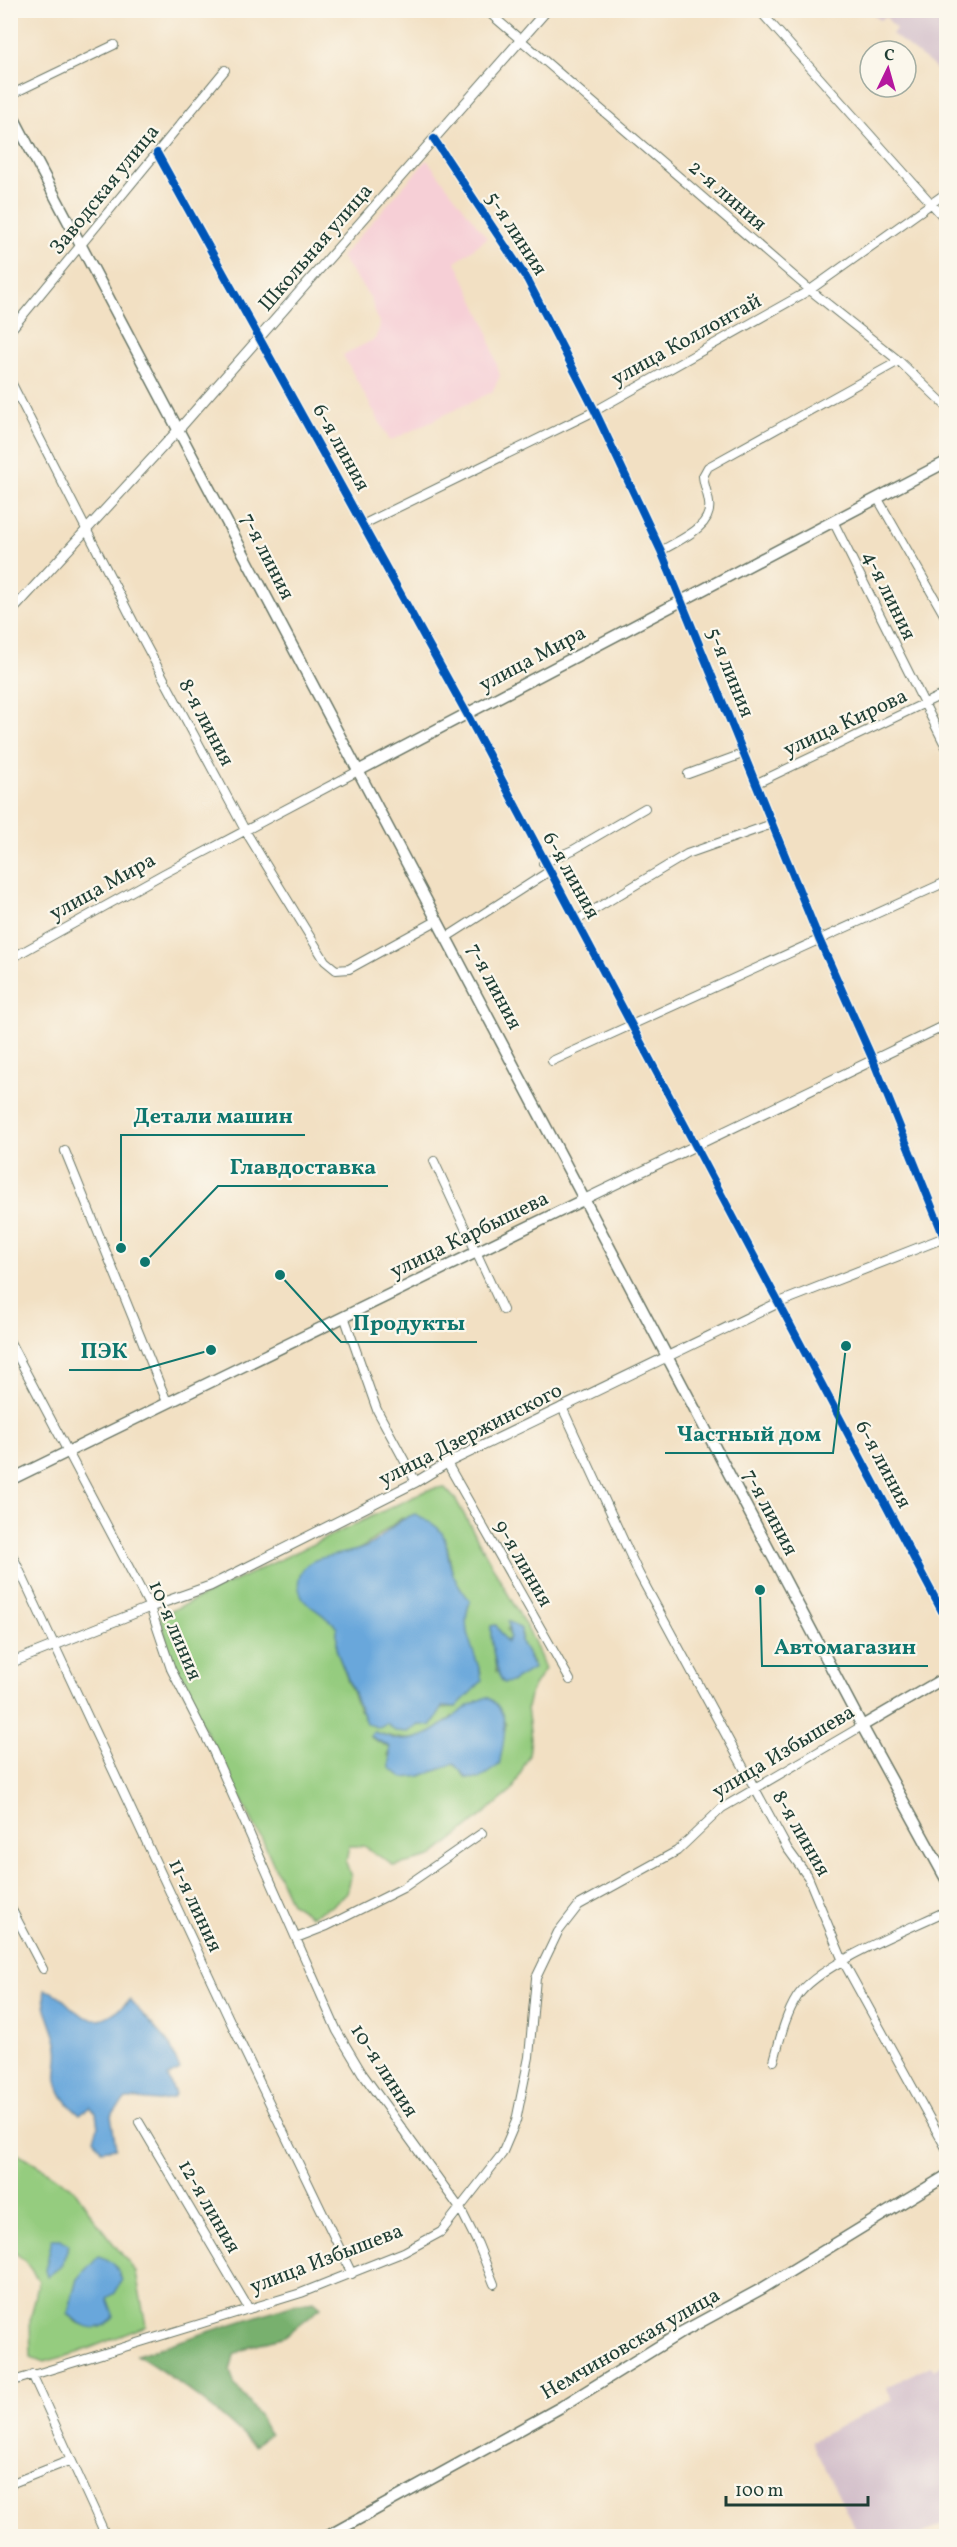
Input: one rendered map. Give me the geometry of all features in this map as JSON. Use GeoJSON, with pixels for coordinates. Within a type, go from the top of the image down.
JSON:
{"type":"FeatureCollection","features":[{"type":"Feature","properties":{"kind":"main road","name":"7-я линия"},"geometry":{"type":"LineString","coordinates":[[10,111],[180,428],[358,771],[862,1726],[946,1879]]}},
{"type":"Feature","properties":{"kind":"main road","name":"улица Мира"},"geometry":{"type":"LineString","coordinates":[[358,771],[682,599],[834,523],[946,462]]}},
{"type":"Feature","properties":{"kind":"main road","name":"улица Карбышева"},"geometry":{"type":"LineString","coordinates":[[10,1480],[477,1253],[585,1198]]}},
{"type":"Feature","properties":{"kind":"main road","name":"улица Избышева"},"geometry":{"type":"LineString","coordinates":[[862,1726],[946,1677]]}},
{"type":"Feature","properties":{"kind":"main road","name":"Немчиновская улица"},"geometry":{"type":"LineString","coordinates":[[328,2536],[561,2407],[682,2332],[763,2288],[946,2176]]}},
{"type":"Feature","properties":{"kind":"street","name":"2-я линия"},"geometry":{"type":"LineString","coordinates":[[486,10],[810,290],[899,361],[946,406]]}},
{"type":"Feature","properties":{"kind":"street","name":"Школьная улица"},"geometry":{"type":"LineString","coordinates":[[10,613],[180,428],[547,10]]}},
{"type":"Feature","properties":{"kind":"street"},"geometry":{"type":"LineString","coordinates":[[759,10],[946,220]]}},
{"type":"Feature","properties":{"kind":"street"},"geometry":{"type":"LineString","coordinates":[[10,95],[114,45]]}},
{"type":"Feature","properties":{"kind":"street","name":"Заводская улица"},"geometry":{"type":"LineString","coordinates":[[10,331],[225,70]]}},
{"type":"Feature","properties":{"kind":"street","name":"5-я линия"},"geometry":{"type":"LineString","coordinates":[[434,139],[527,279],[596,411],[662,550],[819,939],[873,1060],[946,1239]]}},
{"type":"Feature","properties":{"kind":"street","name":"6-я линия"},"geometry":{"type":"LineString","coordinates":[[158,153],[364,524],[543,863],[577,920],[946,1619]]}},
{"type":"Feature","properties":{"kind":"street","name":"улица Коллонтай"},"geometry":{"type":"LineString","coordinates":[[364,524],[596,411],[810,290],[946,193]]}},
{"type":"Feature","properties":{"kind":"street"},"geometry":{"type":"LineString","coordinates":[[662,550],[694,531],[708,516],[709,502],[703,476],[708,468],[899,361]]}},
{"type":"Feature","properties":{"kind":"street","name":"8-я линия"},"geometry":{"type":"LineString","coordinates":[[10,380],[134,623],[246,832],[325,961],[336,970],[349,969],[438,920]]}},
{"type":"Feature","properties":{"kind":"street"},"geometry":{"type":"LineString","coordinates":[[878,499],[946,618]]}},
{"type":"Feature","properties":{"kind":"street","name":"4-я линия"},"geometry":{"type":"LineString","coordinates":[[834,523],[946,747]]}},
{"type":"Feature","properties":{"kind":"street","name":"улица Кирова"},"geometry":{"type":"LineString","coordinates":[[757,783],[946,693]]}},
{"type":"Feature","properties":{"kind":"street"},"geometry":{"type":"LineString","coordinates":[[688,774],[745,753]]}},
{"type":"Feature","properties":{"kind":"street","name":"улица Мира"},"geometry":{"type":"LineString","coordinates":[[10,959],[358,771]]}},
{"type":"Feature","properties":{"kind":"street"},"geometry":{"type":"LineString","coordinates":[[543,863],[573,850],[645,808]]}},
{"type":"Feature","properties":{"kind":"street"},"geometry":{"type":"LineString","coordinates":[[577,920],[687,854],[772,824]]}},
{"type":"Feature","properties":{"kind":"street"},"geometry":{"type":"LineString","coordinates":[[447,936],[548,872]]}},
{"type":"Feature","properties":{"kind":"street"},"geometry":{"type":"LineString","coordinates":[[552,1060],[946,882]]}},
{"type":"Feature","properties":{"kind":"street","name":"улица Карбышева"},"geometry":{"type":"LineString","coordinates":[[585,1198],[697,1147],[946,1026]]}},
{"type":"Feature","properties":{"kind":"street"},"geometry":{"type":"LineString","coordinates":[[65,1151],[167,1402]]}},
{"type":"Feature","properties":{"kind":"street"},"geometry":{"type":"LineString","coordinates":[[434,1161],[503,1310]]}},
{"type":"Feature","properties":{"kind":"street","name":"улица Дзержинского"},"geometry":{"type":"LineString","coordinates":[[10,1663],[150,1607],[210,1586],[416,1482],[447,1463],[562,1407],[669,1359],[778,1304],[946,1239]]}},
{"type":"Feature","properties":{"kind":"street"},"geometry":{"type":"LineString","coordinates":[[344,1316],[377,1410],[416,1482]]}},
{"type":"Feature","properties":{"kind":"street","name":"10-я линия"},"geometry":{"type":"LineString","coordinates":[[10,1342],[150,1607],[171,1670],[213,1751],[337,2031],[362,2073],[461,2210],[494,2284]]}},
{"type":"Feature","properties":{"kind":"street","name":"8-я линия"},"geometry":{"type":"LineString","coordinates":[[562,1407],[639,1574],[787,1848],[808,1877],[843,1961],[946,2148]]}},
{"type":"Feature","properties":{"kind":"street","name":"9-я линия"},"geometry":{"type":"LineString","coordinates":[[447,1463],[570,1680]]}},
{"type":"Feature","properties":{"kind":"street","name":"11-я линия"},"geometry":{"type":"LineString","coordinates":[[10,1550],[352,2274]]}},
{"type":"Feature","properties":{"kind":"street","name":"улица Избышева"},"geometry":{"type":"LineString","coordinates":[[10,2382],[249,2309],[352,2274],[441,2232],[461,2210],[502,2154],[516,2121],[529,2057],[536,1978],[558,1932],[579,1905],[677,1851],[722,1808],[862,1726]]}},
{"type":"Feature","properties":{"kind":"street"},"geometry":{"type":"LineString","coordinates":[[296,1938],[327,1926],[403,1888],[482,1833]]}},
{"type":"Feature","properties":{"kind":"street"},"geometry":{"type":"LineString","coordinates":[[10,1906],[43,1969]]}},
{"type":"Feature","properties":{"kind":"street"},"geometry":{"type":"LineString","coordinates":[[774,2061],[787,2015],[798,1995],[817,1974],[946,1911]]}},
{"type":"Feature","properties":{"kind":"street","name":"12-я линия"},"geometry":{"type":"LineString","coordinates":[[139,2122],[249,2309]]}},
{"type":"Feature","properties":{"kind":"street"},"geometry":{"type":"LineString","coordinates":[[32,2374],[106,2536]]}},
{"type":"Feature","properties":{"kind":"street"},"geometry":{"type":"LineString","coordinates":[[10,2484],[71,2460]]}},
{"type":"Feature","properties":{"kind":"shaded area"},"geometry":{"type":"Polygon","coordinates":[[[870,11],[946,11],[946,81],[931,64],[918,54],[918,39],[898,39],[892,34],[896,29],[886,17],[879,20],[870,11]]]}},
{"type":"Feature","properties":{"kind":"shaded area"},"geometry":{"type":"Polygon","coordinates":[[[427,160],[487,238],[456,262],[485,323],[500,376],[492,392],[390,441],[343,355],[375,339],[380,326],[370,297],[341,257],[427,160]]]}},
{"type":"Feature","properties":{"kind":"shaded area"},"geometry":{"type":"Polygon","coordinates":[[[946,2363],[946,2522],[919,2536],[859,2536],[811,2441],[893,2400],[886,2387],[931,2365],[934,2369],[946,2363]]]}},
{"type":"Feature","properties":{"kind":"green space"},"geometry":{"type":"Polygon","coordinates":[[[444,1487],[456,1500],[534,1641],[545,1669],[531,1691],[527,1708],[531,1738],[529,1755],[512,1791],[431,1857],[394,1866],[364,1846],[349,1846],[346,1862],[351,1877],[347,1892],[334,1905],[311,1916],[291,1903],[264,1843],[172,1667],[160,1616],[428,1490],[444,1487]],[[402,1518],[354,1552],[332,1557],[331,1620],[337,1627],[337,1652],[359,1710],[388,1723],[411,1726],[424,1722],[439,1711],[456,1707],[481,1673],[470,1647],[466,1629],[470,1602],[453,1576],[447,1545],[402,1518]],[[496,1625],[491,1626],[496,1672],[533,1663],[521,1642],[522,1634],[507,1629],[510,1637],[507,1643],[496,1625]],[[453,1716],[425,1736],[416,1738],[398,1738],[374,1732],[370,1737],[390,1748],[388,1756],[421,1776],[454,1764],[467,1778],[499,1765],[506,1723],[453,1716]]]}},
{"type":"Feature","properties":{"kind":"green space"},"geometry":{"type":"Polygon","coordinates":[[[10,2148],[74,2189],[136,2272],[146,2326],[77,2353],[44,2362],[31,2357],[30,2321],[39,2281],[25,2261],[11,2249],[10,2148]],[[77,2279],[68,2313],[76,2322],[86,2326],[109,2308],[107,2298],[77,2279]]]}},
{"type":"Feature","properties":{"kind":"green space"},"geometry":{"type":"Polygon","coordinates":[[[314,2301],[321,2307],[285,2336],[250,2346],[234,2355],[230,2371],[235,2385],[259,2415],[269,2434],[254,2446],[198,2397],[137,2355],[294,2304],[314,2301]]]}},
{"type":"Feature","properties":{"kind":"water"},"geometry":{"type":"Polygon","coordinates":[[[415,1514],[436,1526],[445,1538],[454,1578],[470,1602],[466,1623],[467,1633],[482,1681],[456,1707],[444,1706],[431,1726],[419,1725],[408,1732],[395,1731],[387,1724],[379,1728],[366,1723],[337,1652],[337,1627],[309,1605],[301,1595],[299,1578],[308,1564],[321,1558],[366,1547],[400,1521],[415,1514]]]}},
{"type":"Feature","properties":{"kind":"water"},"geometry":{"type":"Polygon","coordinates":[[[508,1621],[521,1629],[521,1642],[534,1668],[511,1682],[504,1683],[496,1665],[491,1626],[496,1625],[507,1642],[510,1637],[508,1621]]]}},
{"type":"Feature","properties":{"kind":"water"},"geometry":{"type":"Polygon","coordinates":[[[487,1697],[501,1710],[505,1727],[499,1765],[479,1779],[467,1778],[454,1764],[421,1776],[404,1778],[390,1768],[390,1747],[370,1736],[374,1732],[401,1740],[417,1738],[428,1734],[466,1708],[487,1697]]]}},
{"type":"Feature","properties":{"kind":"water"},"geometry":{"type":"Polygon","coordinates":[[[45,1990],[57,1995],[88,2018],[96,2019],[109,2016],[130,2000],[170,2045],[180,2070],[168,2077],[175,2094],[173,2098],[161,2101],[126,2099],[111,2115],[116,2148],[101,2150],[94,2138],[98,2128],[96,2112],[90,2107],[80,2115],[60,2091],[57,2077],[57,2041],[45,2004],[45,1990]]]}},
{"type":"Feature","properties":{"kind":"water"},"geometry":{"type":"Polygon","coordinates":[[[52,2239],[61,2239],[69,2245],[61,2266],[47,2277],[45,2270],[52,2239]]]}},
{"type":"Feature","properties":{"kind":"water"},"geometry":{"type":"Polygon","coordinates":[[[98,2256],[114,2265],[122,2281],[115,2293],[107,2298],[114,2317],[109,2323],[97,2328],[85,2326],[68,2313],[77,2279],[98,2256]]]}},
{"type":"Feature","properties":{"kind":"cycle path"},"geometry":{"type":"LineString","coordinates":[[434,139],[527,279],[595,411],[661,551],[819,939],[873,1060],[946,1242]]}},
{"type":"Feature","properties":{"kind":"cycle path"},"geometry":{"type":"LineString","coordinates":[[157,153],[467,714],[946,1619]]}},
{"type":"Feature","properties":{"kind":"place","name":"Детали машин"},"geometry":{"type":"Point","coordinates":[121,1248]}},
{"type":"Feature","properties":{"kind":"place","name":"Главдоставка"},"geometry":{"type":"Point","coordinates":[145,1262]}},
{"type":"Feature","properties":{"kind":"place","name":"Продукты"},"geometry":{"type":"Point","coordinates":[280,1275]}},
{"type":"Feature","properties":{"kind":"place","name":"Частный дом"},"geometry":{"type":"Point","coordinates":[846,1346]}},
{"type":"Feature","properties":{"kind":"place","name":"ПЭК"},"geometry":{"type":"Point","coordinates":[211,1350]}},
{"type":"Feature","properties":{"kind":"place","name":"Автомагазин"},"geometry":{"type":"Point","coordinates":[760,1590]}}]}
